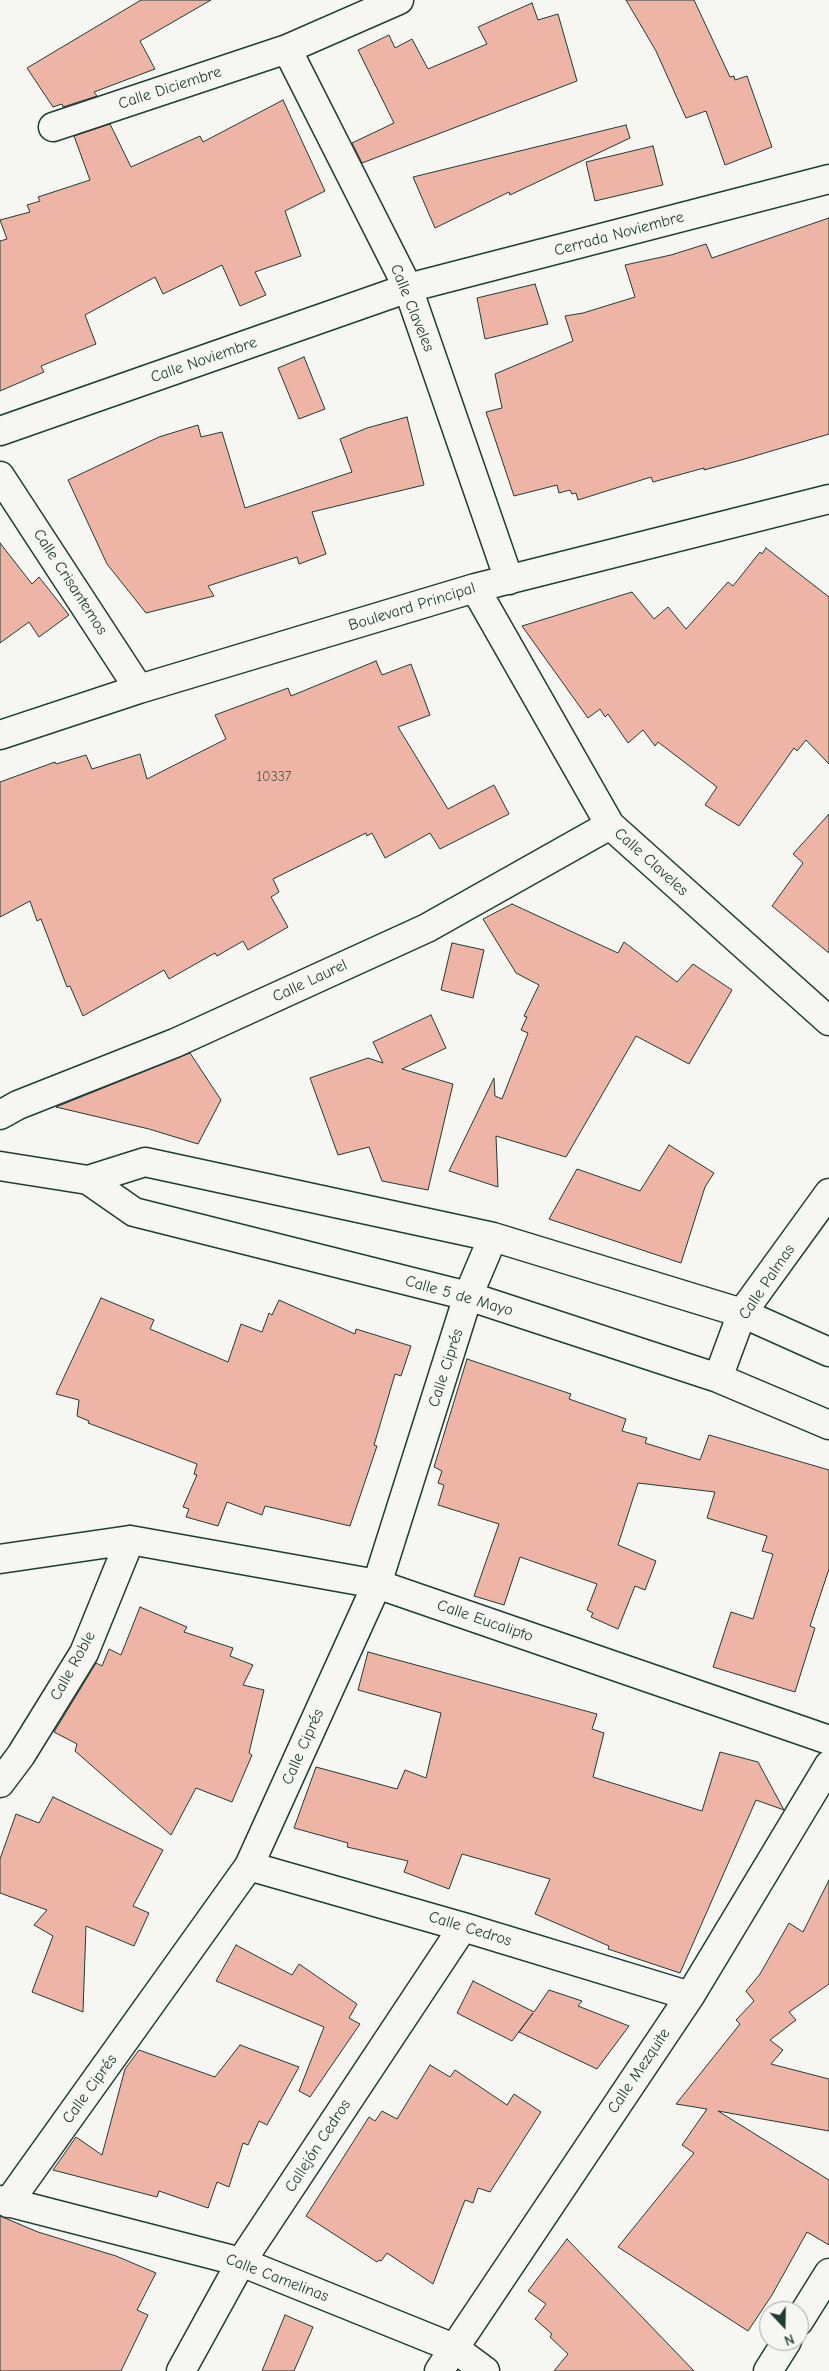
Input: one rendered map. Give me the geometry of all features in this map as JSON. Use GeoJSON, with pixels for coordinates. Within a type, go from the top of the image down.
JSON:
{"type":"FeatureCollection","features":[{"type":"Feature","properties":{"kind":"street","name":"Calle Diciembre"},"geometry":{"type":"LineString","coordinates":[[53,127],[287,49],[399,0]]}},
{"type":"Feature","properties":{"kind":"street","name":"Calle Claveles"},"geometry":{"type":"LineString","coordinates":[[287,49],[408,288],[509,580]]}},
{"type":"Feature","properties":{"kind":"street","name":"Cerrada Noviembre"},"geometry":{"type":"LineString","coordinates":[[408,288],[829,179]]}},
{"type":"Feature","properties":{"kind":"street","name":"Calle Noviembre"},"geometry":{"type":"LineString","coordinates":[[0,431],[408,288]]}},
{"type":"Feature","properties":{"kind":"street","name":"Calle Crisantemos"},"geometry":{"type":"LineString","coordinates":[[0,476],[139,689]]}},
{"type":"Feature","properties":{"kind":"street","name":"Boulevard Principal"},"geometry":{"type":"LineString","coordinates":[[0,735],[139,689],[475,588],[825,505]]}},
{"type":"Feature","properties":{"kind":"street","name":"Calle Claveles"},"geometry":{"type":"LineString","coordinates":[[475,588],[610,825],[829,1021]]}},
{"type":"Feature","properties":{"kind":"street","name":"Calle Laurel"},"geometry":{"type":"LineString","coordinates":[[0,1115],[18,1105],[175,1043],[427,928],[610,825]]}},
{"type":"Feature","properties":{"kind":"street","name":"Calle 5 de Mayo"},"geometry":{"type":"LineString","coordinates":[[88,1180],[145,1162],[494,1237],[742,1313],[829,1352]]}},
{"type":"Feature","properties":{"kind":"street","name":"Calle 5 de Mayo"},"geometry":{"type":"LineString","coordinates":[[0,1166],[88,1180],[134,1212],[468,1296],[718,1378],[829,1425]]}},
{"type":"Feature","properties":{"kind":"street","name":"Calle Palmas"},"geometry":{"type":"LineString","coordinates":[[718,1378],[742,1313],[829,1193]]}},
{"type":"Feature","properties":{"kind":"street","name":"Calle Ciprés"},"geometry":{"type":"LineString","coordinates":[[4,2202],[249,1866],[377,1584],[468,1296],[494,1237]]}},
{"type":"Feature","properties":{"kind":"street","name":"Calle Eucalipto"},"geometry":{"type":"LineString","coordinates":[[0,1560],[130,1540],[377,1584],[829,1740]]}},
{"type":"Feature","properties":{"kind":"street","name":"Calle Roble"},"geometry":{"type":"LineString","coordinates":[[0,1783],[21,1755],[84,1654],[130,1540]]}},
{"type":"Feature","properties":{"kind":"street","name":"Calle Mezquite"},"geometry":{"type":"LineString","coordinates":[[439,2371],[690,1996],[829,1765]]}},
{"type":"Feature","properties":{"kind":"street","name":"Calle Cedros"},"geometry":{"type":"LineString","coordinates":[[249,1866],[463,1927],[690,1996]]}},
{"type":"Feature","properties":{"kind":"street","name":"Callejón Cedros"},"geometry":{"type":"LineString","coordinates":[[181,2371],[241,2262],[463,1927]]}},
{"type":"Feature","properties":{"kind":"street","name":"Calle Camelinas"},"geometry":{"type":"LineString","coordinates":[[4,2202],[241,2262],[454,2348],[485,2371]]}},
{"type":"Feature","properties":{"kind":"street"},"geometry":{"type":"LineString","coordinates":[[809,2305],[829,2273]]}},
{"type":"Feature","properties":{"kind":"street"},"geometry":{"type":"LineString","coordinates":[[768,2371],[781,2351]]}},
{"type":"Feature","properties":{"kind":"building"},"geometry":{"type":"Polygon","coordinates":[[[141,0],[211,0],[140,41],[155,69],[94,92],[97,96],[63,107],[62,104],[53,107],[27,68],[141,0]]]}},
{"type":"Feature","properties":{"kind":"building"},"geometry":{"type":"Polygon","coordinates":[[[626,0],[694,0],[730,77],[734,76],[735,80],[747,76],[772,147],[725,165],[706,111],[686,118],[656,51],[626,0]]]}},
{"type":"Feature","properties":{"kind":"building"},"geometry":{"type":"Polygon","coordinates":[[[532,3],[538,20],[558,14],[577,81],[362,163],[352,143],[394,123],[358,50],[389,35],[395,48],[412,39],[428,69],[487,44],[478,27],[532,3]]]}},
{"type":"Feature","properties":{"kind":"building"},"geometry":{"type":"Polygon","coordinates":[[[283,100],[325,191],[285,211],[301,256],[255,272],[266,295],[240,306],[222,265],[163,294],[155,277],[85,315],[96,344],[41,366],[44,372],[0,391],[0,241],[7,239],[0,220],[30,212],[27,205],[40,201],[38,197],[90,180],[74,136],[110,124],[131,167],[200,136],[203,142],[283,100]]]}},
{"type":"Feature","properties":{"kind":"building"},"geometry":{"type":"Polygon","coordinates":[[[626,125],[630,138],[510,195],[509,192],[435,228],[413,177],[626,125]]]}},
{"type":"Feature","properties":{"kind":"building"},"geometry":{"type":"Polygon","coordinates":[[[653,146],[663,185],[595,201],[586,162],[653,146]]]}},
{"type":"Feature","properties":{"kind":"building"},"geometry":{"type":"Polygon","coordinates":[[[829,218],[829,434],[704,470],[704,468],[653,482],[651,477],[578,500],[576,493],[572,494],[570,490],[559,493],[557,485],[514,496],[486,412],[502,408],[495,374],[573,341],[565,316],[583,313],[635,297],[625,265],[671,255],[706,244],[712,258],[829,218]]]}},
{"type":"Feature","properties":{"kind":"building"},"geometry":{"type":"Polygon","coordinates":[[[535,284],[548,324],[485,339],[477,298],[535,284]]]}},
{"type":"Feature","properties":{"kind":"building"},"geometry":{"type":"Polygon","coordinates":[[[304,357],[325,409],[299,419],[278,368],[304,357]]]}},
{"type":"Feature","properties":{"kind":"building"},"geometry":{"type":"Polygon","coordinates":[[[407,417],[424,485],[312,512],[326,554],[299,564],[297,557],[208,586],[214,596],[146,613],[107,564],[68,480],[159,437],[198,425],[201,437],[222,432],[245,508],[352,472],[340,439],[367,428],[407,417]]]}},
{"type":"Feature","properties":{"kind":"building"},"geometry":{"type":"Polygon","coordinates":[[[0,543],[32,584],[39,577],[69,615],[39,637],[29,622],[0,643],[0,543]]]}},
{"type":"Feature","properties":{"kind":"building"},"geometry":{"type":"Polygon","coordinates":[[[766,548],[829,597],[829,764],[806,740],[797,751],[794,748],[739,826],[705,805],[717,787],[658,742],[655,746],[643,730],[628,743],[608,714],[605,717],[600,709],[588,718],[522,626],[632,592],[654,619],[668,607],[686,629],[728,582],[733,586],[760,552],[762,554],[766,548]]]}},
{"type":"Feature","properties":{"kind":"building"},"geometry":{"type":"Polygon","coordinates":[[[376,661],[382,675],[411,664],[430,715],[398,727],[448,809],[494,785],[509,814],[440,849],[430,833],[385,858],[372,833],[367,836],[366,833],[273,879],[279,892],[271,897],[288,927],[248,950],[243,941],[217,956],[215,953],[169,979],[164,970],[83,1016],[70,986],[67,987],[41,919],[37,921],[30,901],[0,917],[0,782],[55,762],[56,764],[86,755],[92,769],[140,754],[147,779],[226,739],[215,715],[288,688],[291,696],[376,661]]]}},
{"type":"Feature","properties":{"kind":"building"},"geometry":{"type":"Polygon","coordinates":[[[829,814],[829,953],[772,906],[803,863],[793,854],[829,814]]]}},
{"type":"Feature","properties":{"kind":"building"},"geometry":{"type":"Polygon","coordinates":[[[512,904],[618,953],[624,942],[677,982],[693,964],[732,990],[689,1064],[636,1036],[566,1157],[496,1136],[498,1187],[449,1171],[494,1078],[495,1096],[502,1099],[528,1033],[521,1030],[527,1017],[524,1016],[539,985],[516,973],[483,919],[512,904]]]}},
{"type":"Feature","properties":{"kind":"building"},"geometry":{"type":"Polygon","coordinates":[[[452,943],[484,950],[473,998],[441,990],[452,943]]]}},
{"type":"Feature","properties":{"kind":"building"},"geometry":{"type":"Polygon","coordinates":[[[431,1015],[446,1048],[402,1069],[453,1084],[428,1190],[382,1181],[369,1147],[338,1155],[310,1078],[368,1058],[383,1063],[373,1042],[431,1015]]]}},
{"type":"Feature","properties":{"kind":"building"},"geometry":{"type":"Polygon","coordinates":[[[190,1053],[221,1100],[198,1144],[149,1129],[56,1107],[190,1053]]]}},
{"type":"Feature","properties":{"kind":"building"},"geometry":{"type":"Polygon","coordinates":[[[669,1145],[714,1173],[705,1187],[681,1263],[549,1219],[577,1169],[640,1191],[669,1145]]]}},
{"type":"Feature","properties":{"kind":"building"},"geometry":{"type":"Polygon","coordinates":[[[101,1298],[154,1320],[150,1329],[228,1362],[241,1324],[262,1332],[269,1313],[272,1315],[279,1300],[355,1334],[356,1329],[411,1346],[401,1376],[395,1374],[374,1445],[377,1446],[350,1526],[265,1506],[262,1515],[227,1502],[218,1526],[186,1517],[189,1509],[183,1507],[197,1475],[194,1474],[197,1464],[88,1423],[89,1421],[77,1416],[79,1400],[56,1394],[101,1298]]]}},
{"type":"Feature","properties":{"kind":"building"},"geometry":{"type":"Polygon","coordinates":[[[467,1359],[571,1394],[569,1399],[626,1419],[622,1431],[647,1438],[645,1443],[700,1460],[709,1435],[829,1470],[829,1569],[810,1626],[815,1628],[795,1692],[713,1667],[731,1612],[753,1619],[773,1554],[762,1551],[767,1536],[707,1518],[715,1492],[638,1483],[618,1545],[656,1561],[645,1590],[635,1586],[618,1629],[591,1617],[593,1613],[587,1610],[597,1584],[520,1557],[504,1605],[474,1596],[499,1524],[438,1505],[444,1485],[438,1483],[442,1471],[434,1467],[467,1359]]]}},
{"type":"Feature","properties":{"kind":"building"},"geometry":{"type":"Polygon","coordinates":[[[140,1607],[187,1627],[184,1632],[233,1648],[230,1656],[253,1665],[243,1685],[264,1690],[249,1753],[252,1755],[232,1802],[196,1788],[171,1835],[75,1751],[77,1744],[54,1732],[96,1663],[102,1666],[109,1649],[121,1655],[140,1607]]]}},
{"type":"Feature","properties":{"kind":"building"},"geometry":{"type":"Polygon","coordinates":[[[368,1652],[597,1714],[592,1729],[604,1733],[593,1777],[702,1811],[720,1752],[758,1762],[784,1810],[756,1800],[680,1973],[608,1949],[609,1946],[535,1914],[550,1879],[462,1854],[449,1889],[404,1872],[408,1861],[347,1847],[348,1843],[294,1828],[316,1767],[397,1789],[405,1770],[426,1778],[441,1713],[358,1690],[368,1652]]]}},
{"type":"Feature","properties":{"kind":"building"},"geometry":{"type":"Polygon","coordinates":[[[53,1797],[163,1850],[133,1906],[149,1913],[134,1946],[86,1926],[83,2012],[32,1992],[53,1936],[34,1925],[47,1910],[0,1893],[0,1859],[16,1814],[39,1823],[53,1797]]]}},
{"type":"Feature","properties":{"kind":"building"},"geometry":{"type":"Polygon","coordinates":[[[829,1880],[829,1984],[789,2012],[796,2020],[770,2040],[783,2050],[771,2064],[829,2079],[829,2131],[718,2111],[829,2180],[829,2245],[807,2232],[768,2301],[759,2301],[759,2314],[748,2331],[618,2247],[694,2153],[682,2145],[707,2109],[676,2104],[740,2024],[736,2020],[754,2001],[746,1991],[760,1974],[789,1923],[803,1932],[829,1880]]]}},
{"type":"Feature","properties":{"kind":"building"},"geometry":{"type":"Polygon","coordinates":[[[236,1945],[292,1975],[299,1964],[357,2004],[349,2018],[360,2024],[310,2097],[299,2091],[324,2027],[216,1981],[236,1945]]]}},
{"type":"Feature","properties":{"kind":"building"},"geometry":{"type":"Polygon","coordinates":[[[473,1981],[534,2012],[549,1990],[582,2001],[578,2006],[629,2026],[597,2069],[519,2032],[533,2013],[512,2041],[457,2013],[473,1981]]]}},
{"type":"Feature","properties":{"kind":"building"},"geometry":{"type":"Polygon","coordinates":[[[240,2045],[299,2067],[267,2125],[259,2121],[248,2145],[243,2143],[229,2187],[217,2182],[208,2208],[159,2191],[157,2197],[53,2170],[76,2137],[102,2155],[125,2069],[139,2050],[215,2077],[240,2045]]]}},
{"type":"Feature","properties":{"kind":"building"},"geometry":{"type":"Polygon","coordinates":[[[430,2065],[450,2077],[455,2070],[507,2105],[514,2094],[541,2112],[490,2192],[478,2188],[473,2203],[465,2200],[433,2284],[387,2253],[381,2261],[377,2262],[306,2216],[369,2117],[375,2121],[382,2111],[397,2119],[430,2065]]]}},
{"type":"Feature","properties":{"kind":"building"},"geometry":{"type":"Polygon","coordinates":[[[0,2216],[38,2232],[116,2256],[156,2273],[137,2310],[148,2315],[121,2371],[0,2371],[0,2216]]]}},
{"type":"Feature","properties":{"kind":"building"},"geometry":{"type":"Polygon","coordinates":[[[567,2239],[694,2371],[554,2371],[568,2354],[550,2337],[552,2334],[535,2319],[546,2304],[528,2291],[567,2239]]]}},
{"type":"Feature","properties":{"kind":"building"},"geometry":{"type":"Polygon","coordinates":[[[285,2315],[313,2327],[294,2371],[262,2371],[285,2315]]]}}]}
